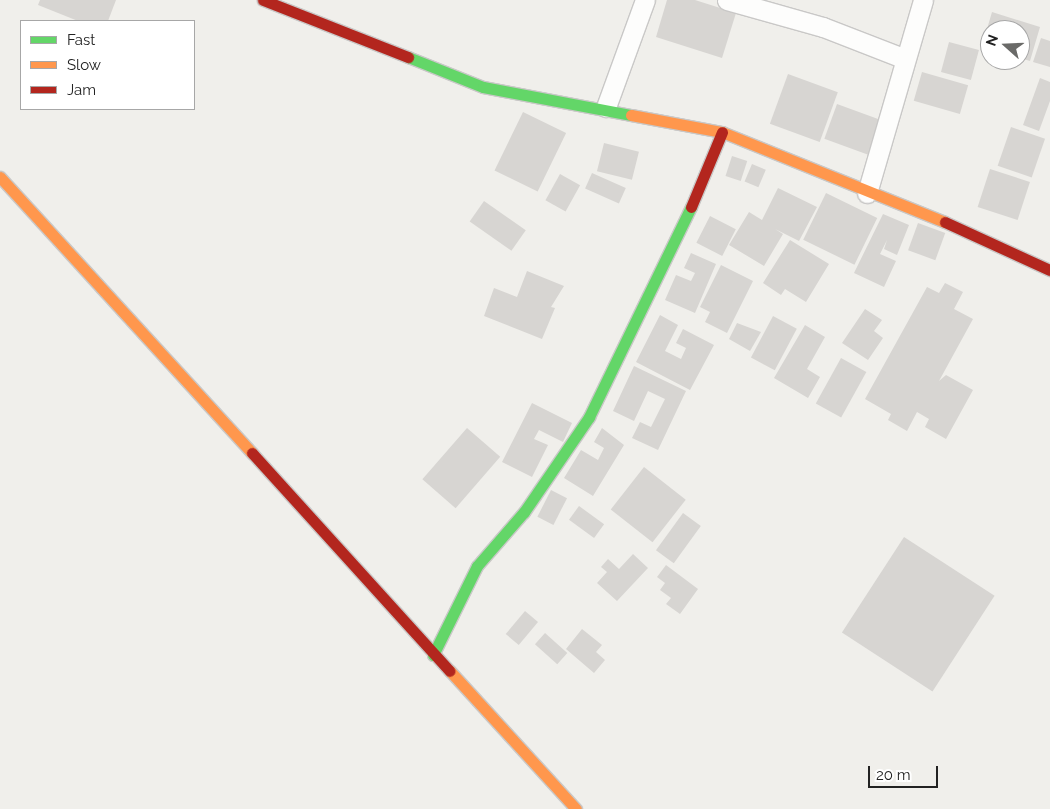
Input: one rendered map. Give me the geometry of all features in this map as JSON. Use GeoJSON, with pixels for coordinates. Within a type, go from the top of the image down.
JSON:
{"type":"FeatureCollection","features":[{"type":"Feature","properties":{"kind":"street"},"geometry":{"type":"LineString","coordinates":[[263,0],[483,86],[606,107],[722,132],[867,193],[958,227],[1050,270]]}},
{"type":"Feature","properties":{"kind":"street"},"geometry":{"type":"LineString","coordinates":[[606,107],[645,0]]}},
{"type":"Feature","properties":{"kind":"street"},"geometry":{"type":"LineString","coordinates":[[727,0],[823,27],[902,58]]}},
{"type":"Feature","properties":{"kind":"street"},"geometry":{"type":"LineString","coordinates":[[867,193],[902,58],[923,0]]}},
{"type":"Feature","properties":{"kind":"street"},"geometry":{"type":"LineString","coordinates":[[433,655],[466,582],[524,512],[589,417],[691,210],[722,132]]}},
{"type":"Feature","properties":{"kind":"street"},"geometry":{"type":"LineString","coordinates":[[0,177],[433,655],[576,809]]}},
{"type":"Feature","properties":{"kind":"building"},"geometry":{"type":"Polygon","coordinates":[[[40,0],[116,0],[108,20],[76,20],[38,5],[40,0]]]}},
{"type":"Feature","properties":{"kind":"building"},"geometry":{"type":"Polygon","coordinates":[[[667,0],[695,0],[736,13],[722,58],[656,37],[667,0]]]}},
{"type":"Feature","properties":{"kind":"building"},"geometry":{"type":"Polygon","coordinates":[[[992,12],[1018,20],[990,20],[992,12]]]}},
{"type":"Feature","properties":{"kind":"building"},"geometry":{"type":"Polygon","coordinates":[[[1030,24],[1040,27],[1030,61],[1030,24]]]}},
{"type":"Feature","properties":{"kind":"building"},"geometry":{"type":"Polygon","coordinates":[[[1041,38],[1050,41],[1050,67],[1033,62],[1041,38]]]}},
{"type":"Feature","properties":{"kind":"building"},"geometry":{"type":"Polygon","coordinates":[[[949,42],[979,50],[971,80],[941,72],[949,42]]]}},
{"type":"Feature","properties":{"kind":"building"},"geometry":{"type":"Polygon","coordinates":[[[922,72],[968,85],[960,114],[914,101],[922,72]]]}},
{"type":"Feature","properties":{"kind":"building"},"geometry":{"type":"Polygon","coordinates":[[[788,74],[838,92],[820,142],[770,124],[788,74]]]}},
{"type":"Feature","properties":{"kind":"building"},"geometry":{"type":"Polygon","coordinates":[[[1040,78],[1050,82],[1050,101],[1039,131],[1023,125],[1040,78]]]}},
{"type":"Feature","properties":{"kind":"building"},"geometry":{"type":"Polygon","coordinates":[[[837,104],[885,121],[872,156],[824,139],[837,104]]]}},
{"type":"Feature","properties":{"kind":"building"},"geometry":{"type":"Polygon","coordinates":[[[523,112],[566,133],[538,191],[495,170],[523,112]]]}},
{"type":"Feature","properties":{"kind":"building"},"geometry":{"type":"Polygon","coordinates":[[[1011,127],[1045,139],[1032,177],[998,166],[1011,127]]]}},
{"type":"Feature","properties":{"kind":"building"},"geometry":{"type":"Polygon","coordinates":[[[604,143],[639,152],[632,180],[597,171],[604,143]]]}},
{"type":"Feature","properties":{"kind":"building"},"geometry":{"type":"Polygon","coordinates":[[[732,156],[747,161],[741,181],[726,176],[732,156]]]}},
{"type":"Feature","properties":{"kind":"building"},"geometry":{"type":"Polygon","coordinates":[[[752,164],[766,170],[758,187],[745,181],[752,164]]]}},
{"type":"Feature","properties":{"kind":"building"},"geometry":{"type":"Polygon","coordinates":[[[990,169],[1030,182],[1018,220],[978,207],[990,169]]]}},
{"type":"Feature","properties":{"kind":"building"},"geometry":{"type":"Polygon","coordinates":[[[592,173],[626,188],[619,204],[585,189],[592,173]]]}},
{"type":"Feature","properties":{"kind":"building"},"geometry":{"type":"Polygon","coordinates":[[[560,174],[580,185],[566,211],[545,200],[560,174]]]}},
{"type":"Feature","properties":{"kind":"building"},"geometry":{"type":"Polygon","coordinates":[[[778,188],[817,207],[799,241],[775,229],[783,234],[764,266],[729,245],[749,212],[762,220],[778,188]]]}},
{"type":"Feature","properties":{"kind":"building"},"geometry":{"type":"Polygon","coordinates":[[[826,193],[877,218],[854,265],[803,240],[826,193]]]}},
{"type":"Feature","properties":{"kind":"building"},"geometry":{"type":"Polygon","coordinates":[[[484,201],[526,230],[511,251],[470,221],[484,201]]]}},
{"type":"Feature","properties":{"kind":"building"},"geometry":{"type":"Polygon","coordinates":[[[883,214],[909,225],[897,255],[884,249],[887,240],[880,254],[896,261],[884,287],[854,273],[883,214]]]}},
{"type":"Feature","properties":{"kind":"building"},"geometry":{"type":"Polygon","coordinates":[[[710,216],[736,229],[722,256],[696,243],[710,216]]]}},
{"type":"Feature","properties":{"kind":"building"},"geometry":{"type":"Polygon","coordinates":[[[918,223],[945,233],[935,260],[908,250],[918,223]]]}},
{"type":"Feature","properties":{"kind":"building"},"geometry":{"type":"Polygon","coordinates":[[[790,240],[829,264],[806,302],[785,289],[781,295],[763,283],[790,240]]]}},
{"type":"Feature","properties":{"kind":"building"},"geometry":{"type":"Polygon","coordinates":[[[691,253],[716,264],[695,313],[665,300],[676,275],[691,281],[695,273],[684,268],[691,253]]]}},
{"type":"Feature","properties":{"kind":"building"},"geometry":{"type":"Polygon","coordinates":[[[721,265],[753,281],[727,333],[705,322],[710,312],[700,307],[721,265]]]}},
{"type":"Feature","properties":{"kind":"building"},"geometry":{"type":"Polygon","coordinates":[[[527,271],[564,286],[551,307],[555,308],[542,339],[484,316],[494,288],[517,297],[527,271]]]}},
{"type":"Feature","properties":{"kind":"building"},"geometry":{"type":"Polygon","coordinates":[[[945,283],[963,292],[954,309],[973,319],[939,381],[946,375],[973,390],[946,439],[925,427],[929,419],[917,412],[907,431],[888,420],[891,414],[865,399],[927,287],[939,293],[945,283]]]}},
{"type":"Feature","properties":{"kind":"building"},"geometry":{"type":"Polygon","coordinates":[[[865,309],[882,320],[874,331],[883,338],[868,360],[842,343],[865,309]]]}},
{"type":"Feature","properties":{"kind":"building"},"geometry":{"type":"Polygon","coordinates":[[[660,315],[678,325],[665,351],[681,359],[686,348],[676,343],[683,329],[714,345],[690,390],[636,362],[660,315]]]}},
{"type":"Feature","properties":{"kind":"building"},"geometry":{"type":"Polygon","coordinates":[[[773,316],[797,329],[775,370],[751,357],[773,316]]]}},
{"type":"Feature","properties":{"kind":"building"},"geometry":{"type":"Polygon","coordinates":[[[737,323],[761,332],[750,351],[729,339],[737,323]]]}},
{"type":"Feature","properties":{"kind":"building"},"geometry":{"type":"Polygon","coordinates":[[[805,325],[825,337],[807,369],[820,377],[808,398],[774,378],[805,325]]]}},
{"type":"Feature","properties":{"kind":"building"},"geometry":{"type":"Polygon","coordinates":[[[841,358],[866,372],[841,418],[816,403],[841,358]]]}},
{"type":"Feature","properties":{"kind":"building"},"geometry":{"type":"Polygon","coordinates":[[[634,366],[686,391],[658,450],[632,438],[640,422],[651,427],[665,399],[648,391],[634,421],[613,411],[634,366]]]}},
{"type":"Feature","properties":{"kind":"building"},"geometry":{"type":"Polygon","coordinates":[[[532,403],[572,423],[563,442],[539,430],[534,439],[548,445],[532,477],[502,462],[532,403]]]}},
{"type":"Feature","properties":{"kind":"building"},"geometry":{"type":"Polygon","coordinates":[[[467,428],[500,457],[456,508],[422,479],[467,428]]]}},
{"type":"Feature","properties":{"kind":"building"},"geometry":{"type":"Polygon","coordinates":[[[602,428],[624,445],[593,496],[564,478],[581,450],[598,460],[604,448],[594,442],[602,428]]]}},
{"type":"Feature","properties":{"kind":"building"},"geometry":{"type":"Polygon","coordinates":[[[644,467],[686,500],[653,542],[611,510],[644,467]]]}},
{"type":"Feature","properties":{"kind":"building"},"geometry":{"type":"Polygon","coordinates":[[[551,490],[567,498],[553,525],[537,517],[551,490]]]}},
{"type":"Feature","properties":{"kind":"building"},"geometry":{"type":"Polygon","coordinates":[[[579,506],[604,524],[594,538],[569,520],[579,506]]]}},
{"type":"Feature","properties":{"kind":"building"},"geometry":{"type":"Polygon","coordinates":[[[683,513],[701,526],[674,563],[656,550],[683,513]]]}},
{"type":"Feature","properties":{"kind":"building"},"geometry":{"type":"Polygon","coordinates":[[[904,537],[995,596],[932,691],[842,633],[904,537]]]}},
{"type":"Feature","properties":{"kind":"building"},"geometry":{"type":"Polygon","coordinates":[[[633,554],[648,568],[617,601],[597,583],[607,572],[601,567],[608,559],[619,569],[633,554]]]}},
{"type":"Feature","properties":{"kind":"building"},"geometry":{"type":"Polygon","coordinates":[[[666,565],[698,589],[680,614],[666,604],[671,598],[660,590],[665,583],[657,577],[666,565]]]}},
{"type":"Feature","properties":{"kind":"building"},"geometry":{"type":"Polygon","coordinates":[[[525,611],[538,622],[519,645],[506,634],[525,611]]]}},
{"type":"Feature","properties":{"kind":"building"},"geometry":{"type":"Polygon","coordinates":[[[582,629],[602,645],[596,652],[605,660],[594,673],[566,649],[582,629]]]}},
{"type":"Feature","properties":{"kind":"building"},"geometry":{"type":"Polygon","coordinates":[[[545,633],[567,653],[557,664],[535,644],[545,633]]]}},
{"type":"Feature","properties":{"kind":"traffic: fast"},"geometry":{"type":"LineString","coordinates":[[408,57],[483,87],[631,115]]}},
{"type":"Feature","properties":{"kind":"traffic: fast"},"geometry":{"type":"LineString","coordinates":[[433,655],[477,566],[524,512],[589,417],[691,207]]}},
{"type":"Feature","properties":{"kind":"traffic: slow"},"geometry":{"type":"LineString","coordinates":[[631,115],[722,132],[945,222]]}},
{"type":"Feature","properties":{"kind":"traffic: slow"},"geometry":{"type":"LineString","coordinates":[[0,177],[252,453]]}},
{"type":"Feature","properties":{"kind":"traffic: slow"},"geometry":{"type":"LineString","coordinates":[[450,671],[576,809]]}},
{"type":"Feature","properties":{"kind":"traffic: jam"},"geometry":{"type":"LineString","coordinates":[[263,0],[408,57]]}},
{"type":"Feature","properties":{"kind":"traffic: jam"},"geometry":{"type":"LineString","coordinates":[[691,207],[722,132]]}},
{"type":"Feature","properties":{"kind":"traffic: jam"},"geometry":{"type":"LineString","coordinates":[[945,222],[1050,270]]}},
{"type":"Feature","properties":{"kind":"traffic: jam"},"geometry":{"type":"LineString","coordinates":[[252,453],[450,671]]}}]}
